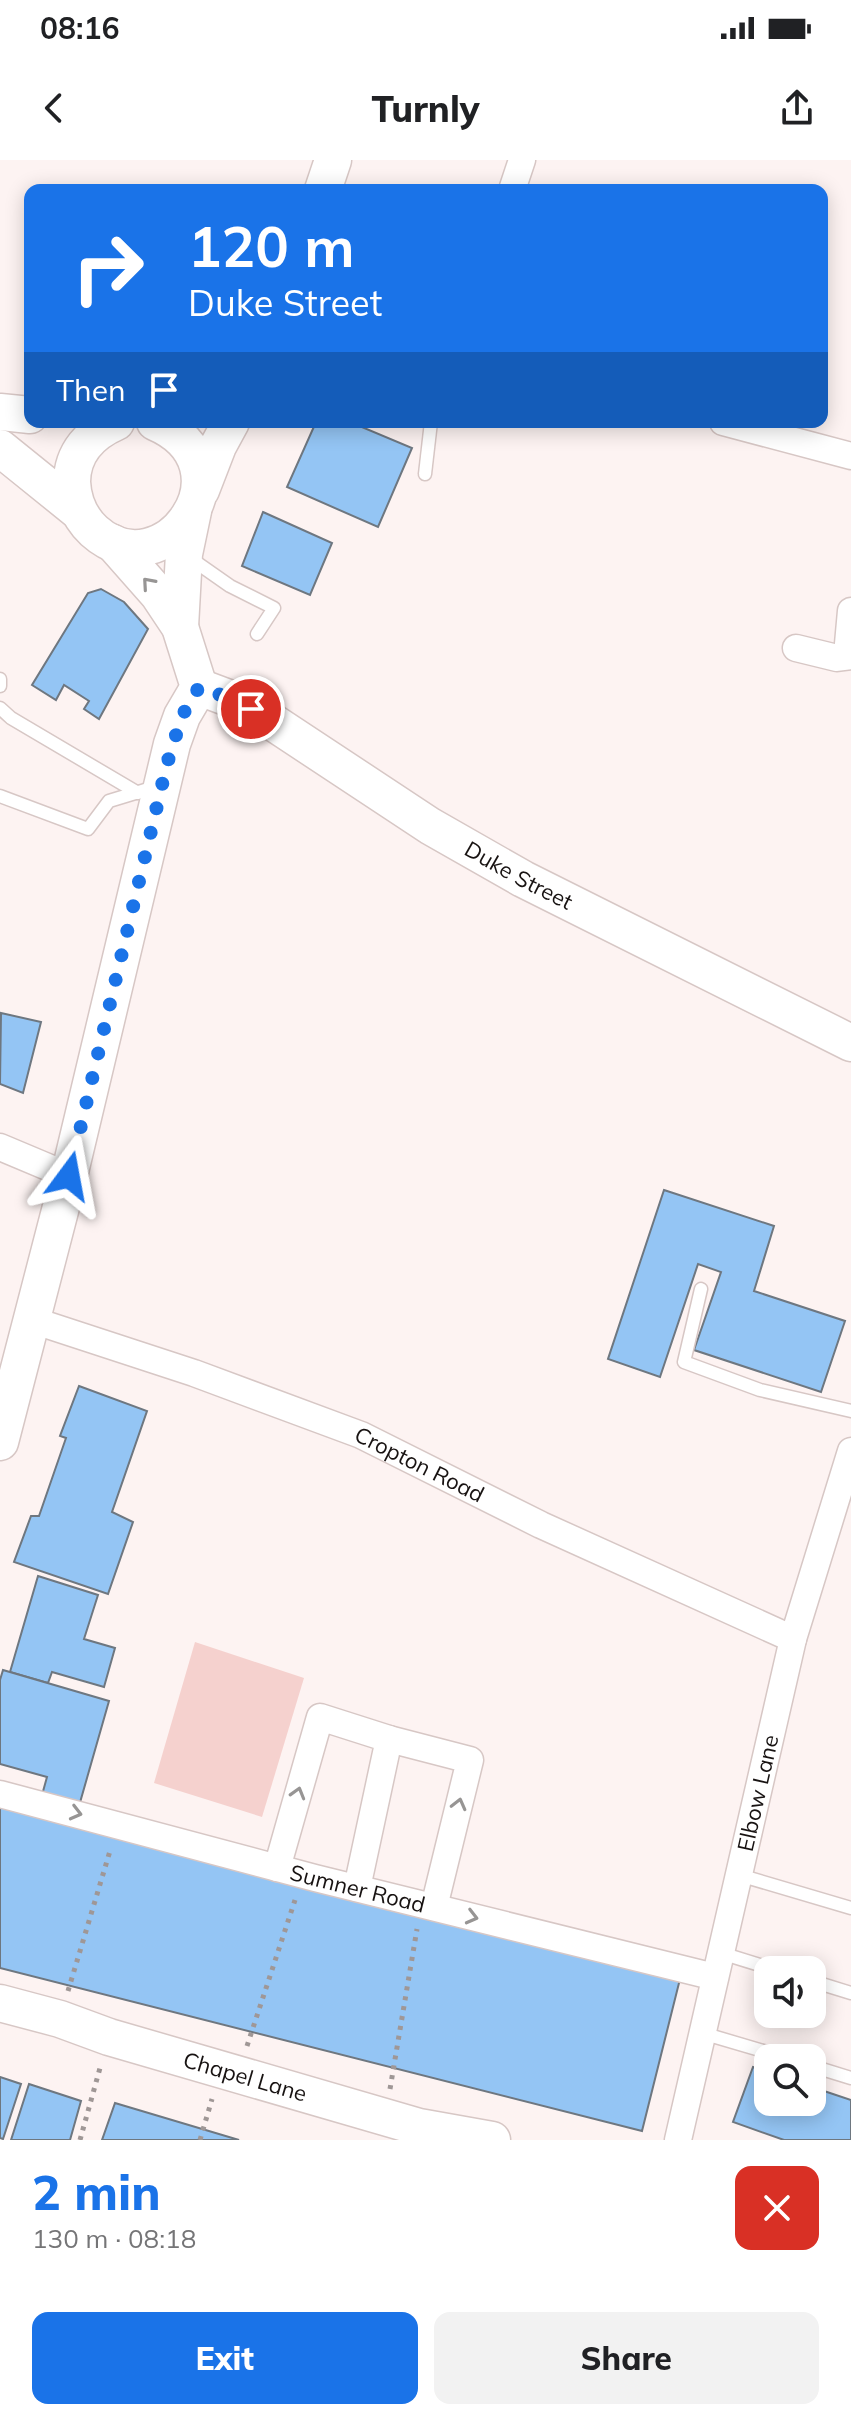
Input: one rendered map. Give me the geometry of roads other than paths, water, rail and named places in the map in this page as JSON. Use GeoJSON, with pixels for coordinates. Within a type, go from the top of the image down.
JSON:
{"type":"FeatureCollection","features":[{"type":"Feature","properties":{"kind":"street"},"geometry":{"type":"LineString","coordinates":[[325,184],[333,160]]}},
{"type":"Feature","properties":{"kind":"street"},"geometry":{"type":"LineString","coordinates":[[514,184],[522,160]]}},
{"type":"Feature","properties":{"kind":"street"},"geometry":{"type":"LineString","coordinates":[[0,412],[24,414]]}},
{"type":"Feature","properties":{"kind":"street"},"geometry":{"type":"LineString","coordinates":[[78,511],[72,474],[77,456],[87,441],[103,428]]}},
{"type":"Feature","properties":{"kind":"street"},"geometry":{"type":"LineString","coordinates":[[169,428],[184,441],[195,457],[200,475],[184,554],[180,627]]}},
{"type":"Feature","properties":{"kind":"street"},"geometry":{"type":"LineString","coordinates":[[113,543],[131,547],[150,545],[168,539],[182,527],[196,503],[228,428]]}},
{"type":"Feature","properties":{"kind":"street"},"geometry":{"type":"LineString","coordinates":[[746,428],[851,456]]}},
{"type":"Feature","properties":{"kind":"street"},"geometry":{"type":"LineString","coordinates":[[0,448],[113,543],[158,594],[180,627],[199,687],[182,716],[150,789],[69,1176],[0,1442]]}},
{"type":"Feature","properties":{"kind":"street"},"geometry":{"type":"LineString","coordinates":[[796,648],[837,658],[849,655],[851,611]]}},
{"type":"Feature","properties":{"kind":"street","name":"Duke Street"},"geometry":{"type":"LineString","coordinates":[[199,687],[234,700],[268,719],[418,818],[523,879],[851,1043]]}},
{"type":"Feature","properties":{"kind":"street"},"geometry":{"type":"LineString","coordinates":[[0,1147],[69,1176]]}},
{"type":"Feature","properties":{"kind":"street","name":"Cropton Road"},"geometry":{"type":"LineString","coordinates":[[32,1320],[194,1373],[361,1435],[541,1525],[793,1639]]}},
{"type":"Feature","properties":{"kind":"street","name":"Elbow Lane"},"geometry":{"type":"LineString","coordinates":[[678,2140],[793,1639],[851,1451]]}},
{"type":"Feature","properties":{"kind":"street"},"geometry":{"type":"LineString","coordinates":[[277,1868],[320,1717],[470,1760],[428,1906]]}},
{"type":"Feature","properties":{"kind":"street"},"geometry":{"type":"LineString","coordinates":[[357,1888],[389,1739]]}},
{"type":"Feature","properties":{"kind":"street","name":"Sumner Road"},"geometry":{"type":"LineString","coordinates":[[0,1794],[428,1906],[718,1965]]}},
{"type":"Feature","properties":{"kind":"street","name":"Chapel Lane"},"geometry":{"type":"LineString","coordinates":[[0,2003],[419,2127],[492,2140]]}},
{"type":"Feature","properties":{"kind":"lane"},"geometry":{"type":"LineString","coordinates":[[425,474],[430,428]]}},
{"type":"Feature","properties":{"kind":"lane"},"geometry":{"type":"LineString","coordinates":[[184,554],[230,586],[274,608],[257,634]]}},
{"type":"Feature","properties":{"kind":"lane"},"geometry":{"type":"LineString","coordinates":[[0,679],[0,686]]}},
{"type":"Feature","properties":{"kind":"lane"},"geometry":{"type":"LineString","coordinates":[[0,708],[11,718],[150,789]]}},
{"type":"Feature","properties":{"kind":"lane"},"geometry":{"type":"LineString","coordinates":[[0,796],[88,829],[109,801],[150,789]]}},
{"type":"Feature","properties":{"kind":"lane"},"geometry":{"type":"LineString","coordinates":[[701,1289],[684,1362],[760,1390],[851,1411]]}},
{"type":"Feature","properties":{"kind":"lane"},"geometry":{"type":"LineString","coordinates":[[739,1875],[851,1908]]}},
{"type":"Feature","properties":{"kind":"lane"},"geometry":{"type":"LineString","coordinates":[[718,1965],[754,1968]]}},
{"type":"Feature","properties":{"kind":"lane"},"geometry":{"type":"LineString","coordinates":[[826,1985],[851,1993]]}},
{"type":"Feature","properties":{"kind":"lane"},"geometry":{"type":"LineString","coordinates":[[702,2033],[754,2048]]}},
{"type":"Feature","properties":{"kind":"lane"},"geometry":{"type":"LineString","coordinates":[[826,2070],[851,2078]]}}]}
